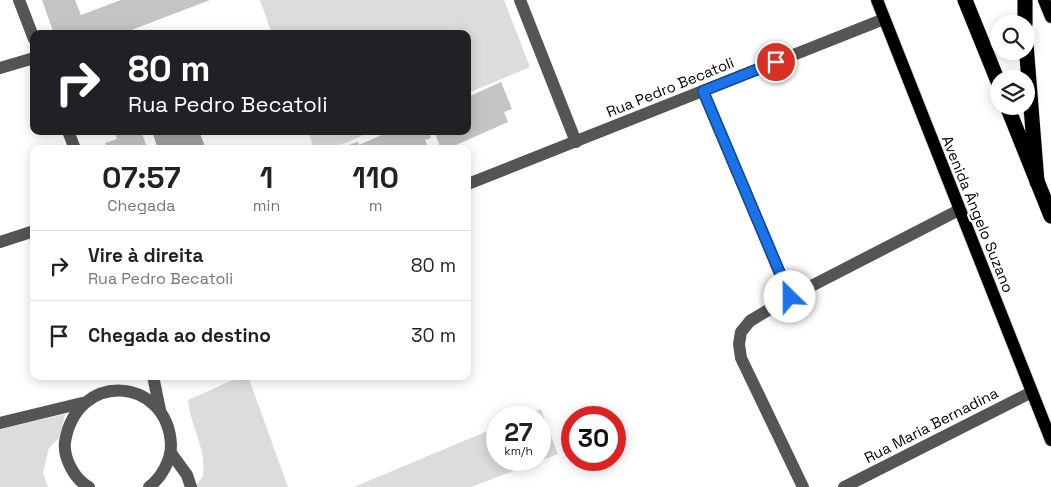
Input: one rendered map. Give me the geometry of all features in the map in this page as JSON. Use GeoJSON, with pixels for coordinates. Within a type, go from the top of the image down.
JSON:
{"type":"FeatureCollection","features":[{"type":"Feature","properties":{"kind":"highway"},"geometry":{"type":"LineString","coordinates":[[965,0],[993,70]]}},
{"type":"Feature","properties":{"kind":"highway"},"geometry":{"type":"LineString","coordinates":[[1025,0],[1025,15]]}},
{"type":"Feature","properties":{"kind":"highway"},"geometry":{"type":"LineString","coordinates":[[1027,60],[1037,182]]}},
{"type":"Feature","properties":{"kind":"highway"},"geometry":{"type":"LineString","coordinates":[[1011,115],[1051,216]]}},
{"type":"Feature","properties":{"kind":"main road","name":"Avenida Ângelo Suzano"},"geometry":{"type":"LineString","coordinates":[[877,0],[1051,440]]}},
{"type":"Feature","properties":{"kind":"main road"},"geometry":{"type":"LineString","coordinates":[[1044,0],[1051,17]]}},
{"type":"Feature","properties":{"kind":"street"},"geometry":{"type":"LineString","coordinates":[[19,0],[31,30]]}},
{"type":"Feature","properties":{"kind":"street"},"geometry":{"type":"LineString","coordinates":[[520,0],[576,142]]}},
{"type":"Feature","properties":{"kind":"street","name":"Rua Pedro Becatoli"},"geometry":{"type":"LineString","coordinates":[[471,183],[884,19]]}},
{"type":"Feature","properties":{"kind":"street"},"geometry":{"type":"LineString","coordinates":[[0,68],[30,59]]}},
{"type":"Feature","properties":{"kind":"street"},"geometry":{"type":"LineString","coordinates":[[703,91],[790,297]]}},
{"type":"Feature","properties":{"kind":"street"},"geometry":{"type":"LineString","coordinates":[[803,487],[741,358],[739,344],[741,332],[750,321],[790,297],[959,210]]}},
{"type":"Feature","properties":{"kind":"street"},"geometry":{"type":"LineString","coordinates":[[0,242],[30,232]]}},
{"type":"Feature","properties":{"kind":"street"},"geometry":{"type":"LineString","coordinates":[[148,487],[162,473],[171,453],[170,430],[160,410],[154,380]]}},
{"type":"Feature","properties":{"kind":"street"},"geometry":{"type":"LineString","coordinates":[[0,423],[82,403],[100,393],[122,390],[143,396],[160,410]]}},
{"type":"Feature","properties":{"kind":"street","name":"Rua Maria Bernadina"},"geometry":{"type":"LineString","coordinates":[[844,487],[1032,392]]}},
{"type":"Feature","properties":{"kind":"street"},"geometry":{"type":"LineString","coordinates":[[82,403],[68,424],[64,446],[70,467],[89,487]]}},
{"type":"Feature","properties":{"kind":"street"},"geometry":{"type":"LineString","coordinates":[[171,453],[187,475],[191,487]]}},
{"type":"Feature","properties":{"kind":"shaded area"},"geometry":{"type":"Polygon","coordinates":[[[260,0],[504,0],[530,67],[471,92],[471,30],[271,30],[260,0]]]}},
{"type":"Feature","properties":{"kind":"shaded area"},"geometry":{"type":"Polygon","coordinates":[[[153,135],[201,135],[204,145],[157,145],[153,135]]]}},
{"type":"Feature","properties":{"kind":"shaded area"},"geometry":{"type":"Polygon","coordinates":[[[309,135],[364,135],[340,145],[313,145],[309,135]]]}},
{"type":"Feature","properties":{"kind":"shaded area"},"geometry":{"type":"Polygon","coordinates":[[[233,380],[249,380],[288,487],[195,487],[202,477],[204,465],[188,400],[233,380]]]}},
{"type":"Feature","properties":{"kind":"shaded area"},"geometry":{"type":"Polygon","coordinates":[[[65,414],[60,437],[49,448],[43,473],[48,487],[0,487],[0,429],[65,414]]]}},
{"type":"Feature","properties":{"kind":"shaded area"},"geometry":{"type":"Polygon","coordinates":[[[486,432],[486,471],[513,471],[471,487],[354,487],[486,432]]]}},
{"type":"Feature","properties":{"kind":"shaded area"},"geometry":{"type":"Polygon","coordinates":[[[551,435],[558,454],[551,457],[551,435]]]}},
{"type":"Feature","properties":{"kind":"building"},"geometry":{"type":"Polygon","coordinates":[[[42,0],[75,0],[81,15],[121,0],[210,0],[131,30],[53,30],[42,0]]]}},
{"type":"Feature","properties":{"kind":"building"},"geometry":{"type":"Polygon","coordinates":[[[501,82],[512,109],[504,112],[508,122],[456,145],[439,145],[436,135],[471,135],[471,96],[501,82]]]}},
{"type":"Feature","properties":{"kind":"building"},"geometry":{"type":"Polygon","coordinates":[[[116,135],[142,135],[146,145],[106,145],[105,143],[117,139],[116,135]]]}},
{"type":"Feature","properties":{"kind":"building"},"geometry":{"type":"Polygon","coordinates":[[[382,135],[430,135],[431,138],[425,140],[428,145],[359,145],[382,135]]]}},
{"type":"Feature","properties":{"kind":"building"},"geometry":{"type":"Polygon","coordinates":[[[358,142],[359,145],[348,145],[358,142]]]}},
{"type":"Feature","properties":{"kind":"route"},"geometry":{"type":"LineString","coordinates":[[776,62],[703,91],[790,297]]}}]}
